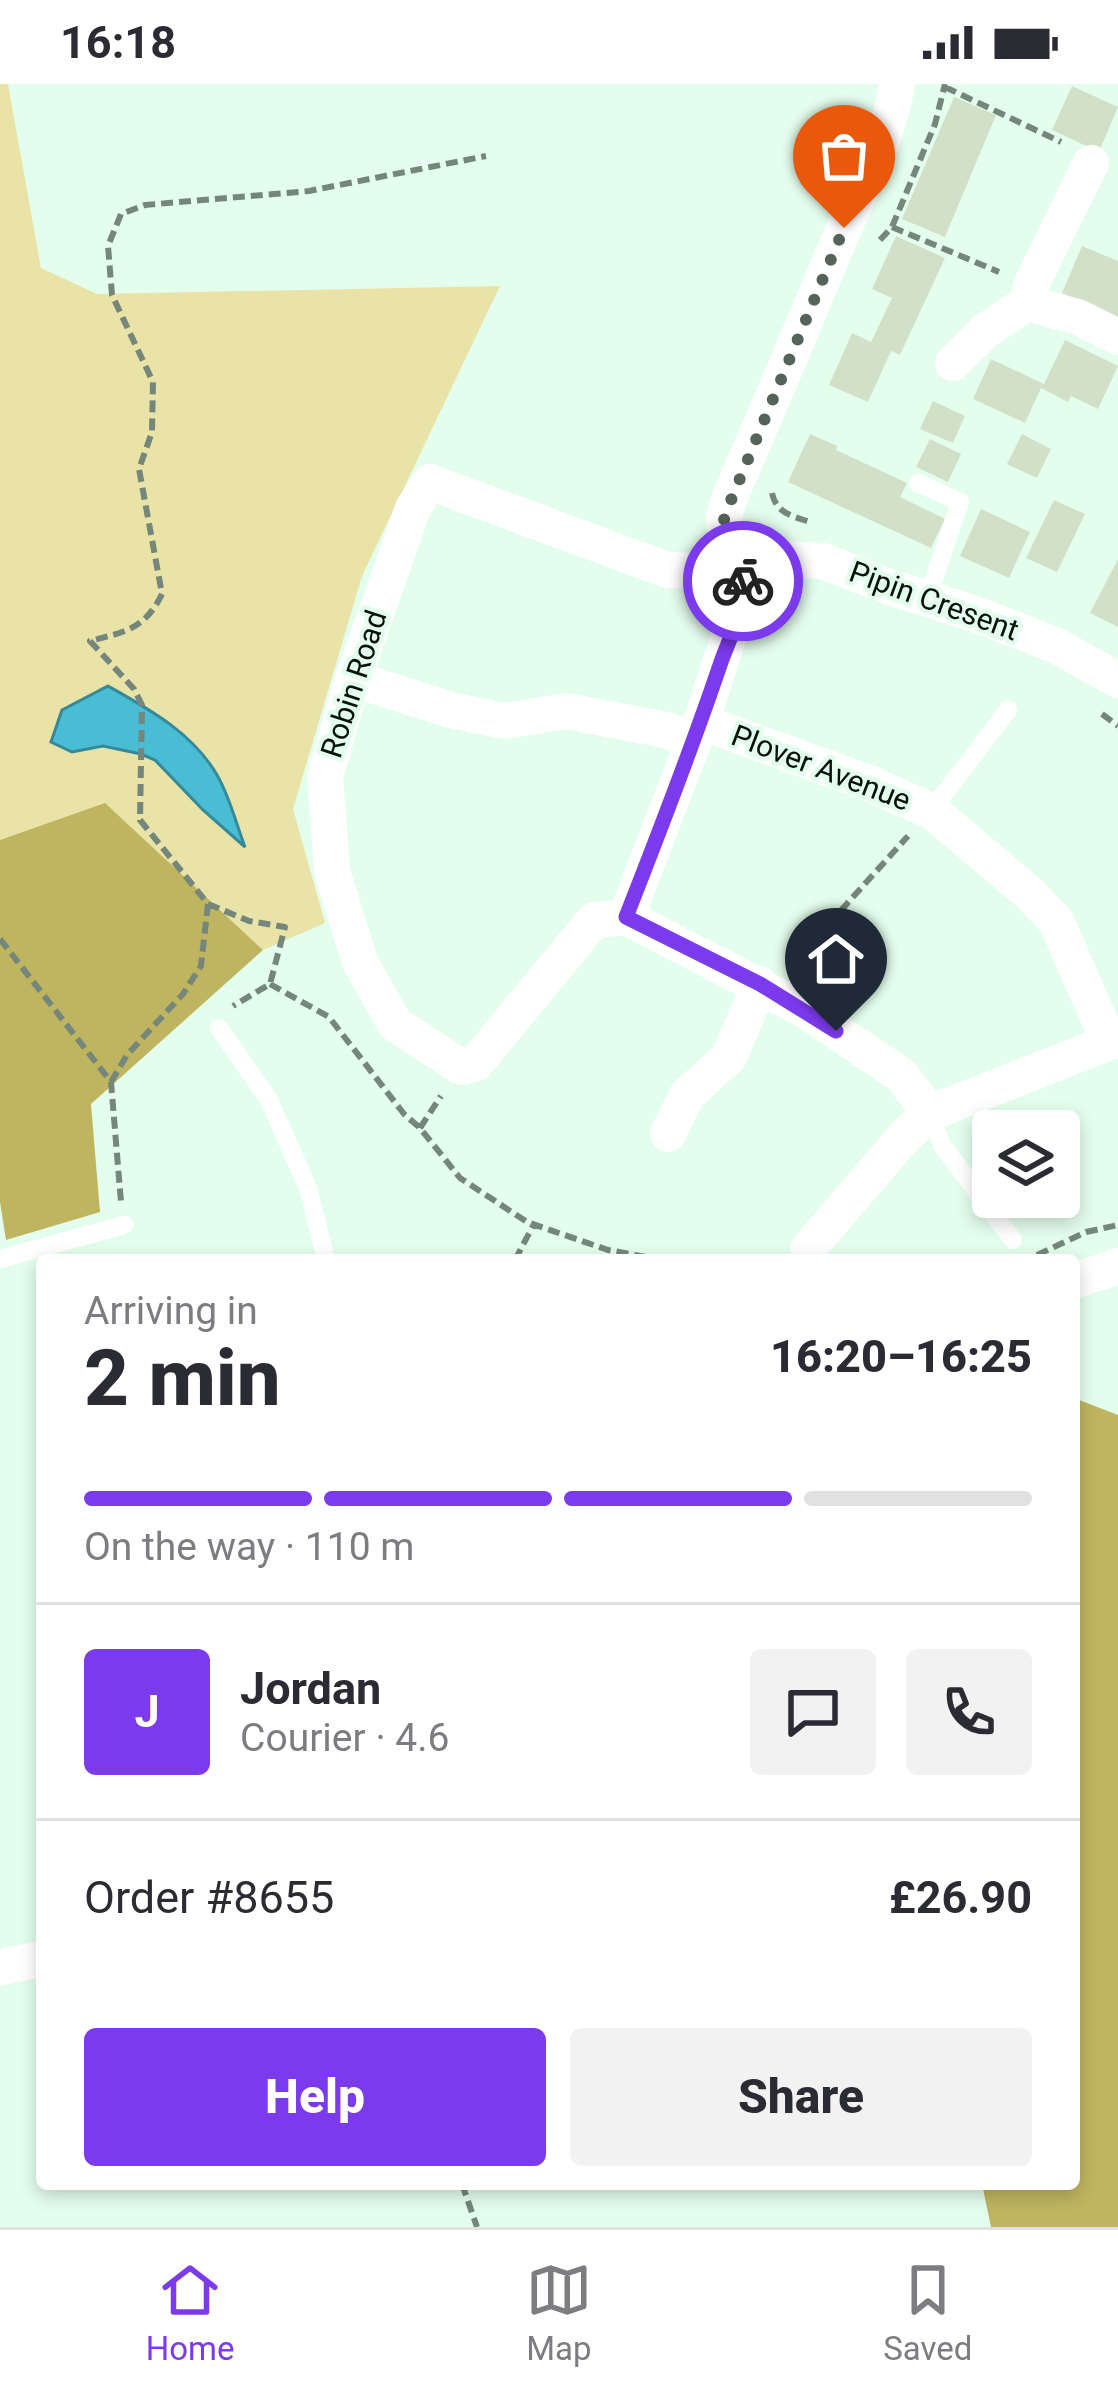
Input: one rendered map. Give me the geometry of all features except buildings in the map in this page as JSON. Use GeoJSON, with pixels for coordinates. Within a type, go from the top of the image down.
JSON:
{"type":"FeatureCollection","features":[{"type":"Feature","properties":{"kind":"street"},"geometry":{"type":"LineString","coordinates":[[897,84],[876,162],[730,496],[725,536],[740,561],[744,590],[698,731],[626,917],[803,1009],[901,1075],[930,1113]]}},
{"type":"Feature","properties":{"kind":"street"},"geometry":{"type":"LineString","coordinates":[[953,363],[1029,294],[1091,163]]}},
{"type":"Feature","properties":{"kind":"street"},"geometry":{"type":"LineString","coordinates":[[1029,294],[1118,337]]}},
{"type":"Feature","properties":{"kind":"street","name":"Robin Road"},"geometry":{"type":"LineString","coordinates":[[626,917],[594,920],[476,1064],[460,1067],[395,1024],[360,962],[332,871],[325,778],[353,679],[413,508],[430,482],[667,570],[691,571],[740,561]]}},
{"type":"Feature","properties":{"kind":"street","name":"Pipin Cresent"},"geometry":{"type":"LineString","coordinates":[[740,561],[823,561],[1055,646],[1118,680]]}},
{"type":"Feature","properties":{"kind":"street","name":"Plover Avenue"},"geometry":{"type":"LineString","coordinates":[[353,679],[451,710],[504,721],[567,711],[666,730],[698,731],[869,783],[931,811],[1057,921],[1113,1040]]}},
{"type":"Feature","properties":{"kind":"street"},"geometry":{"type":"LineString","coordinates":[[668,1134],[687,1095],[729,1057],[760,984]]}},
{"type":"Feature","properties":{"kind":"street"},"geometry":{"type":"LineString","coordinates":[[808,1249],[930,1113],[1113,1040]]}},
{"type":"Feature","properties":{"kind":"street"},"geometry":{"type":"LineString","coordinates":[[1080,1279],[1118,1266]]}},
{"type":"Feature","properties":{"kind":"street"},"geometry":{"type":"LineString","coordinates":[[0,1967],[36,1960]]}},
{"type":"Feature","properties":{"kind":"lane"},"geometry":{"type":"LineString","coordinates":[[918,482],[960,502],[927,600]]}},
{"type":"Feature","properties":{"kind":"lane"},"geometry":{"type":"LineString","coordinates":[[931,811],[1008,710]]}},
{"type":"Feature","properties":{"kind":"lane"},"geometry":{"type":"LineString","coordinates":[[219,1028],[269,1100],[308,1188],[324,1254]]}},
{"type":"Feature","properties":{"kind":"lane"},"geometry":{"type":"LineString","coordinates":[[930,1113],[942,1145],[1013,1240]]}},
{"type":"Feature","properties":{"kind":"lane"},"geometry":{"type":"LineString","coordinates":[[0,1259],[124,1225]]}},
{"type":"Feature","properties":{"kind":"path"},"geometry":{"type":"LineString","coordinates":[[877,244],[892,226],[945,85],[1062,142],[1091,163]]}},
{"type":"Feature","properties":{"kind":"path"},"geometry":{"type":"LineString","coordinates":[[229,1009],[271,983],[285,927],[208,904],[140,820],[142,705],[134,689],[90,641],[139,625],[154,611],[162,594],[140,469],[152,432],[153,382],[112,295],[108,246],[121,214],[145,205],[310,191],[486,156]]}},
{"type":"Feature","properties":{"kind":"path"},"geometry":{"type":"LineString","coordinates":[[892,226],[1029,294]]}},
{"type":"Feature","properties":{"kind":"path"},"geometry":{"type":"LineString","coordinates":[[773,487],[777,507],[808,522]]}},
{"type":"Feature","properties":{"kind":"path"},"geometry":{"type":"LineString","coordinates":[[803,1009],[836,917],[931,811]]}},
{"type":"Feature","properties":{"kind":"path"},"geometry":{"type":"LineString","coordinates":[[111,1082],[127,1055],[201,966],[208,904]]}},
{"type":"Feature","properties":{"kind":"path"},"geometry":{"type":"LineString","coordinates":[[0,939],[111,1082],[124,1225]]}},
{"type":"Feature","properties":{"kind":"path"},"geometry":{"type":"LineString","coordinates":[[271,983],[329,1017],[460,1178],[527,1222],[630,1254]]}},
{"type":"Feature","properties":{"kind":"path"},"geometry":{"type":"LineString","coordinates":[[518,1254],[534,1224]]}},
{"type":"Feature","properties":{"kind":"path"},"geometry":{"type":"LineString","coordinates":[[1040,1254],[1086,1232],[1118,1225]]}},
{"type":"Feature","properties":{"kind":"path"},"geometry":{"type":"LineString","coordinates":[[464,2190],[477,2227]]}},
{"type":"Feature","properties":{"kind":"shaded area"},"geometry":{"type":"Polygon","coordinates":[[[0,84],[8,84],[41,268],[97,294],[500,286],[362,576],[293,809],[325,923],[263,950],[105,804],[0,840],[0,84]],[[108,686],[52,742],[72,752],[103,746],[155,760],[244,844],[190,739],[108,686]]]}},
{"type":"Feature","properties":{"kind":"shaded area"},"geometry":{"type":"Polygon","coordinates":[[[105,803],[263,950],[91,1104],[100,1212],[6,1240],[0,1202],[0,840],[105,803]]]}},
{"type":"Feature","properties":{"kind":"shaded area"},"geometry":{"type":"Polygon","coordinates":[[[1080,1400],[1118,1415],[1118,2227],[991,2227],[983,2190],[1080,2190],[1080,1400]]]}},
{"type":"Feature","properties":{"kind":"water"},"geometry":{"type":"Polygon","coordinates":[[[108,686],[169,723],[196,747],[226,792],[245,847],[155,760],[103,746],[72,752],[51,742],[62,710],[108,686]]]}},
{"type":"Feature","properties":{"kind":"way so far"},"geometry":{"type":"LineString","coordinates":[[743,581],[740,561],[725,536],[730,496],[844,228]]}},
{"type":"Feature","properties":{"kind":"route"},"geometry":{"type":"LineString","coordinates":[[743,581],[737,616],[713,686],[626,917],[760,984],[836,1031]]}}]}
